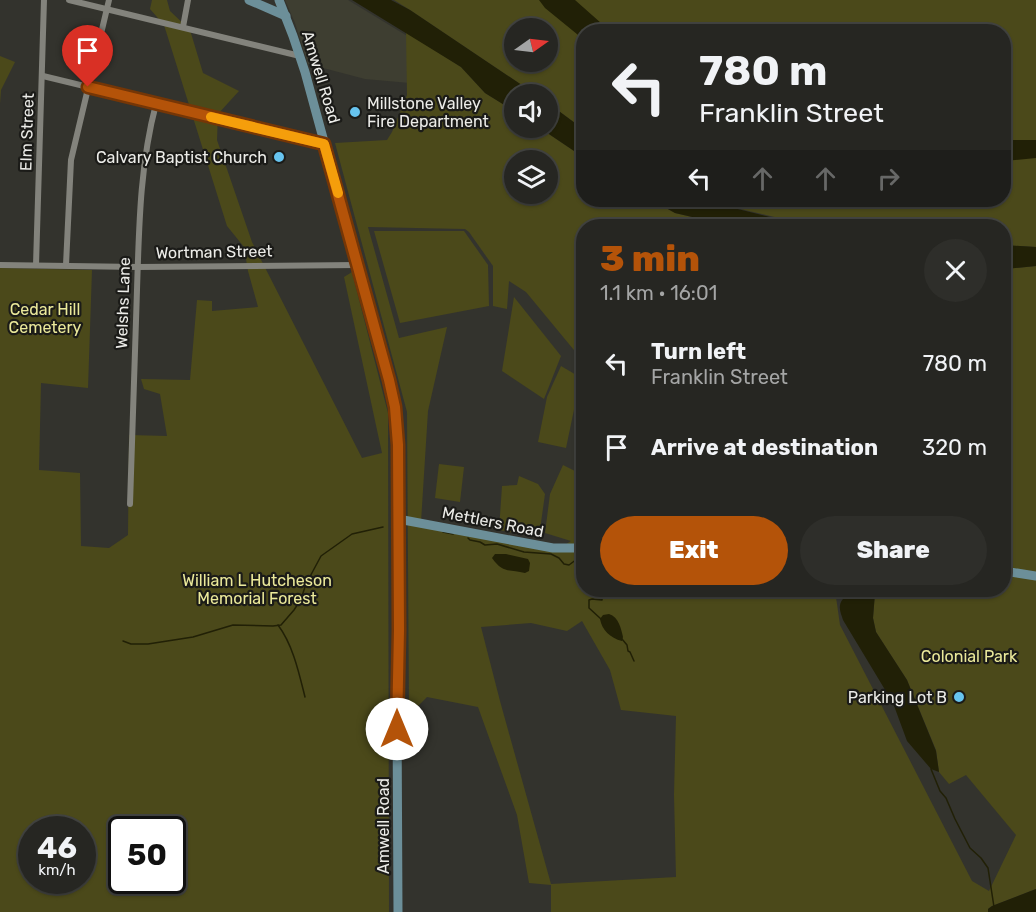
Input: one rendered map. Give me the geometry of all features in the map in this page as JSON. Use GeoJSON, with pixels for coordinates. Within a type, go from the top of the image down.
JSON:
{"type":"FeatureCollection","features":[{"type":"Feature","properties":{"kind":"main road","name":"Amwell Road"},"geometry":{"type":"LineString","coordinates":[[279,0],[300,56],[395,407],[398,445],[399,630],[396,712],[398,912]]}},
{"type":"Feature","properties":{"kind":"main road"},"geometry":{"type":"LineString","coordinates":[[254,1],[286,16]]}},
{"type":"Feature","properties":{"kind":"main road","name":"Mettlers Road"},"geometry":{"type":"LineString","coordinates":[[398,519],[546,547],[576,548]]}},
{"type":"Feature","properties":{"kind":"main road"},"geometry":{"type":"LineString","coordinates":[[1011,572],[1036,576]]}},
{"type":"Feature","properties":{"kind":"street","name":"Elm Street"},"geometry":{"type":"LineString","coordinates":[[36,265],[44,0]]}},
{"type":"Feature","properties":{"kind":"street"},"geometry":{"type":"LineString","coordinates":[[69,0],[300,56]]}},
{"type":"Feature","properties":{"kind":"street"},"geometry":{"type":"LineString","coordinates":[[66,266],[70,168],[109,0]]}},
{"type":"Feature","properties":{"kind":"street"},"geometry":{"type":"LineString","coordinates":[[183,27],[188,0]]}},
{"type":"Feature","properties":{"kind":"street"},"geometry":{"type":"LineString","coordinates":[[43,76],[324,144]]}},
{"type":"Feature","properties":{"kind":"street","name":"Welshs Lane"},"geometry":{"type":"LineString","coordinates":[[130,504],[144,162],[156,104]]}},
{"type":"Feature","properties":{"kind":"street","name":"Wortman Street"},"geometry":{"type":"LineString","coordinates":[[0,265],[138,267],[357,265]]}},
{"type":"Feature","properties":{"kind":"shaded area"},"geometry":{"type":"Polygon","coordinates":[[[285,0],[348,0],[455,65],[421,84],[365,79],[308,64],[285,0]]]}},
{"type":"Feature","properties":{"kind":"shaded area"},"geometry":{"type":"Polygon","coordinates":[[[352,0],[391,0],[410,10],[520,84],[504,84],[504,105],[485,93],[461,67],[352,0]]]}},
{"type":"Feature","properties":{"kind":"shaded area"},"geometry":{"type":"Polygon","coordinates":[[[539,0],[575,0],[602,24],[576,24],[576,33],[539,0]]]}},
{"type":"Feature","properties":{"kind":"shaded area"},"geometry":{"type":"Polygon","coordinates":[[[558,110],[576,124],[576,152],[555,138],[558,138],[558,110]]]}},
{"type":"Feature","properties":{"kind":"shaded area"},"geometry":{"type":"Polygon","coordinates":[[[1011,140],[1036,140],[1036,158],[1011,160],[1011,140]]]}},
{"type":"Feature","properties":{"kind":"shaded area"},"geometry":{"type":"Polygon","coordinates":[[[664,207],[729,207],[778,219],[701,219],[675,213],[664,207]]]}},
{"type":"Feature","properties":{"kind":"shaded area"},"geometry":{"type":"Polygon","coordinates":[[[1011,245],[1036,247],[1036,266],[1011,268],[1011,245]]]}},
{"type":"Feature","properties":{"kind":"shaded area"},"geometry":{"type":"Polygon","coordinates":[[[495,554],[528,559],[529,571],[525,573],[503,569],[492,558],[495,554]]]}},
{"type":"Feature","properties":{"kind":"shaded area"},"geometry":{"type":"Polygon","coordinates":[[[842,597],[875,597],[873,618],[876,632],[907,680],[936,751],[939,772],[931,769],[907,741],[893,703],[843,620],[840,607],[842,597]]]}},
{"type":"Feature","properties":{"kind":"shaded area"},"geometry":{"type":"Polygon","coordinates":[[[609,614],[619,624],[622,641],[610,636],[603,627],[600,619],[603,615],[609,614]]]}},
{"type":"Feature","properties":{"kind":"shaded area"},"geometry":{"type":"Polygon","coordinates":[[[1036,889],[1036,912],[988,912],[992,906],[1036,889]]]}},
{"type":"Feature","properties":{"kind":"green space","name":"William L Hutcheson Memorial Forest"},"geometry":{"type":"Polygon","coordinates":[[[152,0],[167,0],[170,11],[190,30],[203,73],[239,91],[218,114],[217,140],[252,242],[362,458],[382,453],[344,277],[352,272],[388,413],[389,912],[0,912],[0,268],[92,270],[88,388],[41,383],[39,470],[80,473],[81,546],[109,548],[128,535],[129,435],[167,436],[160,394],[144,389],[141,379],[190,380],[197,300],[212,301],[212,311],[258,307],[244,247],[227,226],[164,25],[150,9],[152,0]]]}},
{"type":"Feature","properties":{"kind":"green space"},"geometry":{"type":"Polygon","coordinates":[[[394,0],[1036,0],[1036,247],[1011,245],[1011,219],[783,219],[732,207],[1011,207],[1011,24],[576,24],[576,124],[558,110],[558,84],[520,84],[394,0]]]}},
{"type":"Feature","properties":{"kind":"green space","name":"Colonial Park"},"geometry":{"type":"Polygon","coordinates":[[[406,32],[461,67],[485,93],[504,105],[504,138],[555,138],[576,152],[576,207],[664,207],[675,213],[701,219],[576,219],[576,353],[526,292],[509,281],[507,309],[493,306],[493,266],[465,229],[368,227],[399,338],[447,327],[428,411],[421,522],[560,548],[571,541],[545,533],[550,494],[563,465],[576,472],[576,597],[836,597],[840,625],[972,881],[989,891],[1016,835],[966,775],[949,784],[939,772],[936,750],[907,680],[876,632],[873,618],[875,597],[1011,597],[1011,268],[1036,266],[1036,889],[992,906],[988,912],[551,912],[551,885],[529,883],[517,815],[478,707],[427,697],[415,709],[409,709],[407,412],[335,143],[387,140],[407,95],[406,32]],[[582,621],[567,631],[531,623],[481,627],[551,884],[676,877],[674,795],[676,716],[621,710],[610,670],[582,621]]]}},
{"type":"Feature","properties":{"kind":"green space"},"geometry":{"type":"Polygon","coordinates":[[[0,56],[15,62],[1,90],[0,104],[0,56]]]}},
{"type":"Feature","properties":{"kind":"green space"},"geometry":{"type":"Polygon","coordinates":[[[374,231],[464,231],[488,265],[489,306],[400,323],[374,231]]]}},
{"type":"Feature","properties":{"kind":"green space"},"geometry":{"type":"Polygon","coordinates":[[[514,297],[561,356],[544,399],[502,371],[514,297]]]}},
{"type":"Feature","properties":{"kind":"green space"},"geometry":{"type":"Polygon","coordinates":[[[561,366],[576,375],[576,400],[566,448],[538,442],[547,397],[561,366]]]}},
{"type":"Feature","properties":{"kind":"green space"},"geometry":{"type":"Polygon","coordinates":[[[439,464],[464,467],[460,502],[435,498],[439,464]]]}},
{"type":"Feature","properties":{"kind":"green space"},"geometry":{"type":"Polygon","coordinates":[[[519,476],[538,484],[545,494],[539,537],[499,530],[502,486],[517,485],[519,476]]]}},
{"type":"Feature","properties":{"kind":"waterway"},"geometry":{"type":"LineString","coordinates":[[123,641],[131,644],[148,644],[193,637],[233,625],[281,625],[301,599],[321,556],[352,534],[383,527]]}},
{"type":"Feature","properties":{"kind":"waterway"},"geometry":{"type":"LineString","coordinates":[[443,532],[453,534]]}},
{"type":"Feature","properties":{"kind":"waterway"},"geometry":{"type":"LineString","coordinates":[[468,538],[485,545],[497,544],[524,552],[551,554],[564,564],[569,565],[576,560]]}},
{"type":"Feature","properties":{"kind":"waterway"},"geometry":{"type":"LineString","coordinates":[[601,619],[589,608],[589,600],[602,600],[602,597]]}},
{"type":"Feature","properties":{"kind":"waterway"},"geometry":{"type":"LineString","coordinates":[[278,625],[292,650],[305,697]]}},
{"type":"Feature","properties":{"kind":"waterway"},"geometry":{"type":"LineString","coordinates":[[622,639],[634,661]]}},
{"type":"Feature","properties":{"kind":"waterway"},"geometry":{"type":"LineString","coordinates":[[931,769],[970,848],[988,868],[994,907]]}},
{"type":"Feature","properties":{"kind":"slow traffic"},"geometry":{"type":"LineString","coordinates":[[211,117],[324,144],[338,193]]}},
{"type":"Feature","properties":{"kind":"place","name":"Millstone Valley Fire Department"},"geometry":{"type":"Point","coordinates":[355,112]}},
{"type":"Feature","properties":{"kind":"place","name":"Calvary Baptist Church"},"geometry":{"type":"Point","coordinates":[279,157]}},
{"type":"Feature","properties":{"kind":"place","name":"Parking Lot B"},"geometry":{"type":"Point","coordinates":[959,697]}},
{"type":"Feature","properties":{"kind":"route"},"geometry":{"type":"LineString","coordinates":[[88,87],[324,144],[389,380],[396,420],[399,630],[397,729]]}},
{"type":"Feature","properties":{"kind":"park label","name":"Cedar Hill Cemetery"},"geometry":{"type":"Point","coordinates":[45,318]}}]}
